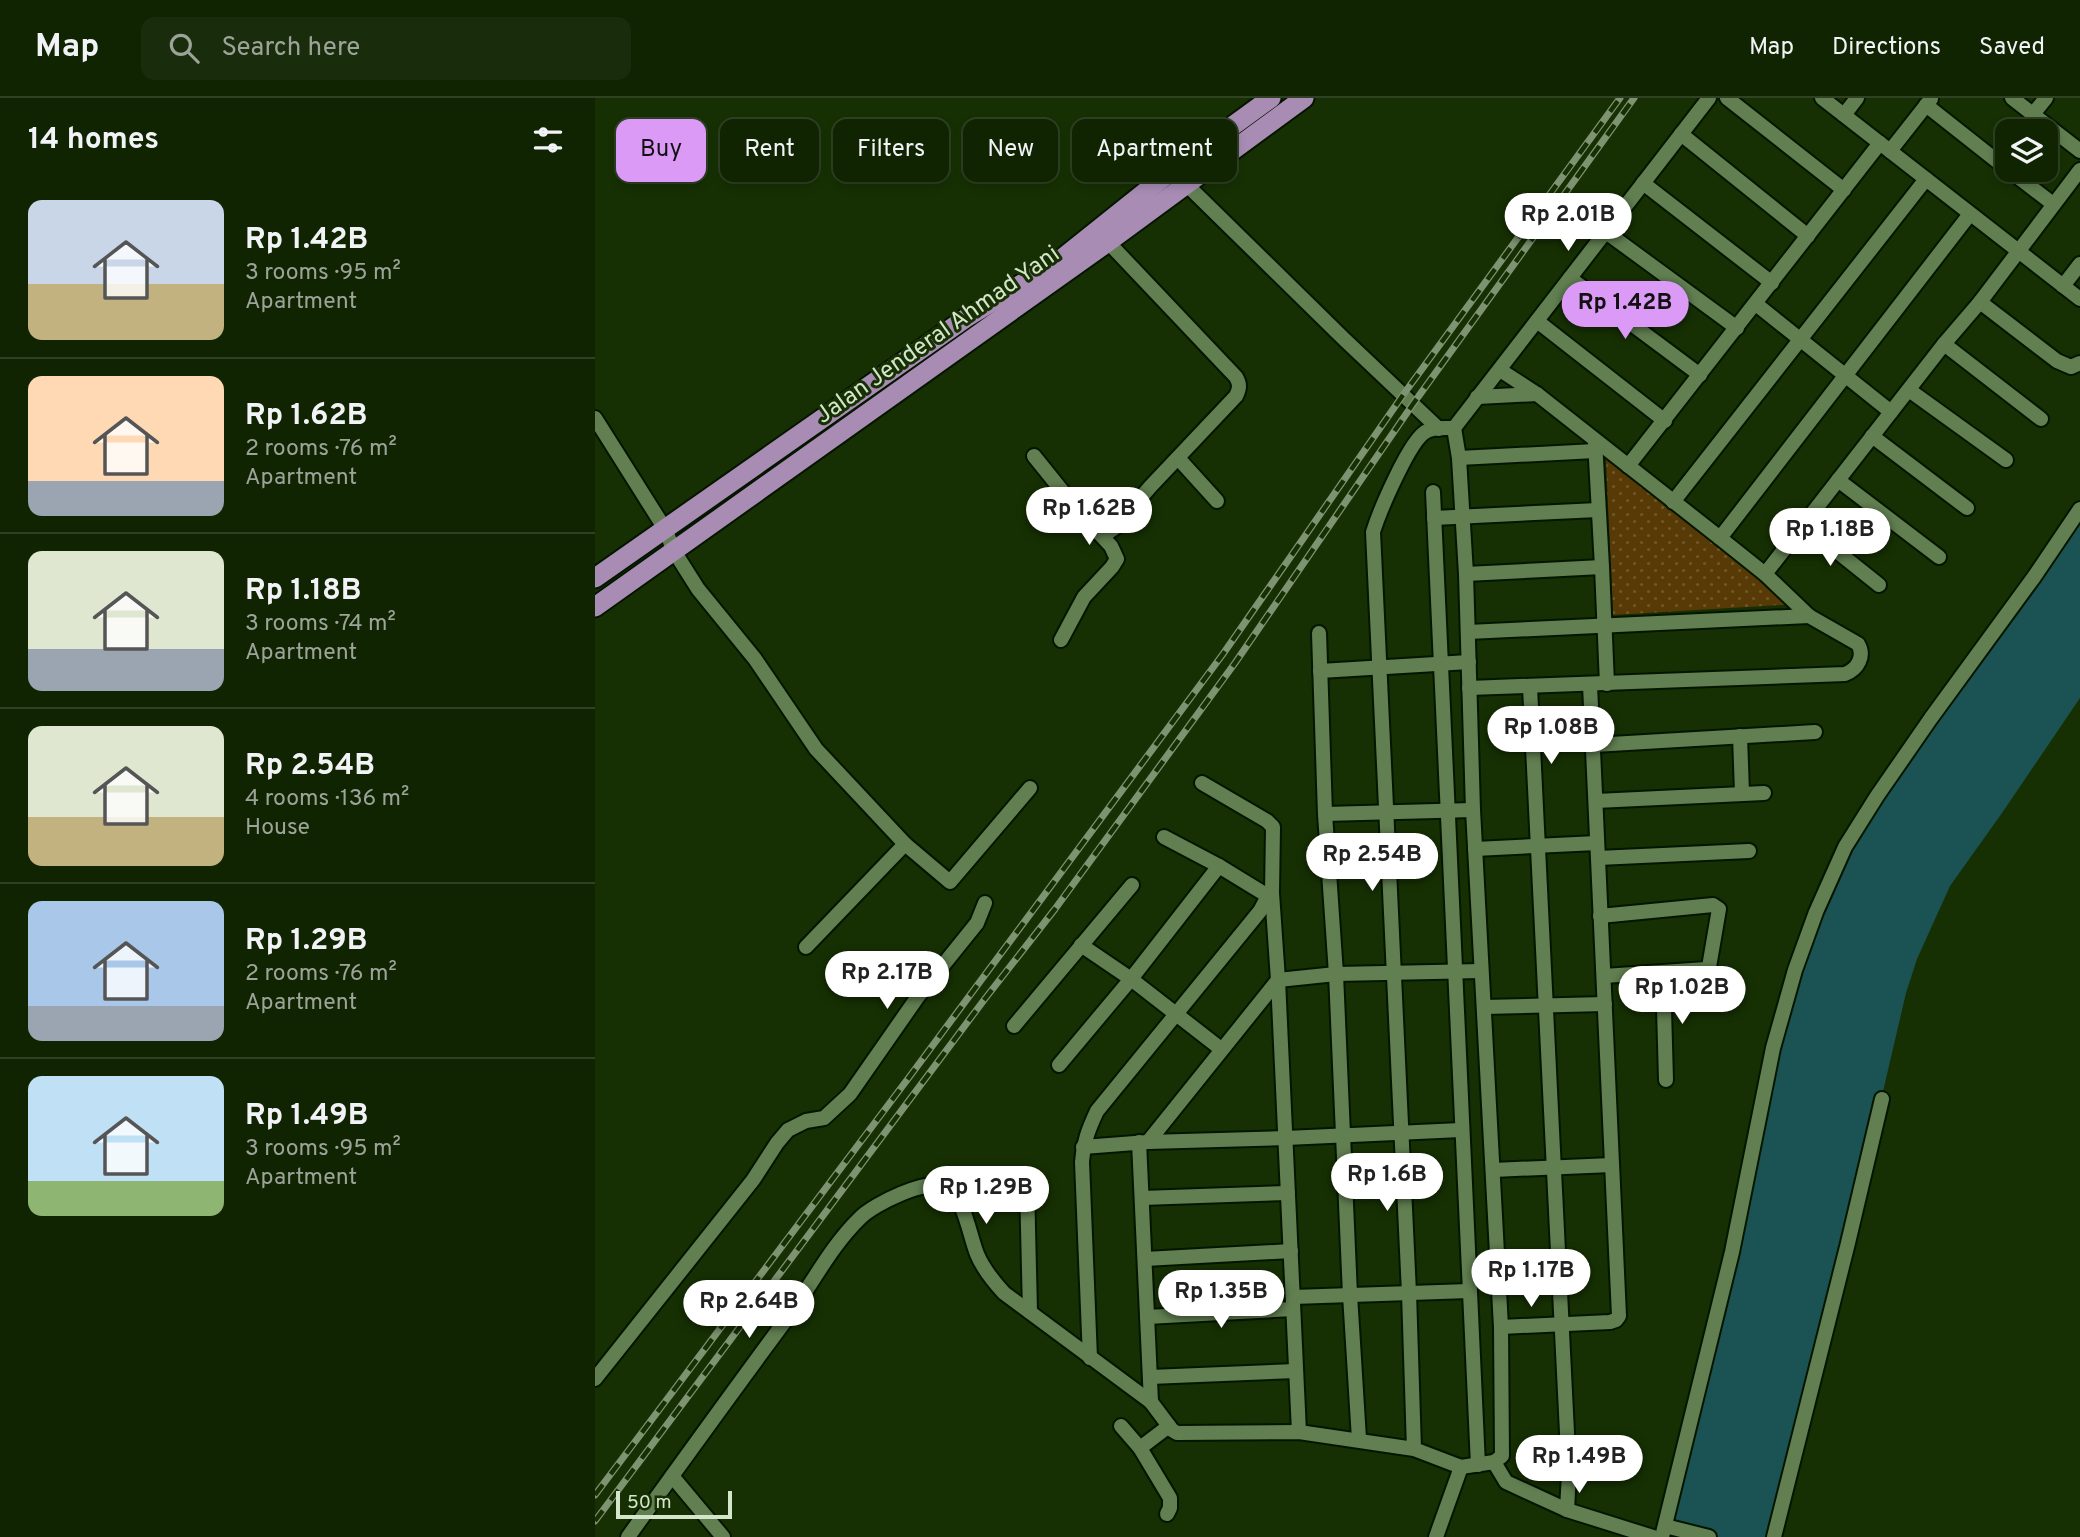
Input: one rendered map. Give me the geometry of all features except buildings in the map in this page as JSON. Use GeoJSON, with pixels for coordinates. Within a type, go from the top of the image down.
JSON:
{"type":"FeatureCollection","features":[{"type":"Feature","properties":{"kind":"highway","name":"Jalan Jenderal Ahmad Yani"},"geometry":{"type":"LineString","coordinates":[[595,578],[966,318],[1059,261],[1179,165],[1271,98]]}},
{"type":"Feature","properties":{"kind":"highway","name":"Jalan Jenderal Ahmad Yani"},"geometry":{"type":"LineString","coordinates":[[595,607],[1187,186],[1304,98]]}},
{"type":"Feature","properties":{"kind":"street"},"geometry":{"type":"LineString","coordinates":[[1414,1449],[1373,532],[1389,492],[1417,439],[1428,430],[1447,428],[1477,397],[1709,98]]}},
{"type":"Feature","properties":{"kind":"street"},"geometry":{"type":"LineString","coordinates":[[1727,98],[1844,190]]}},
{"type":"Feature","properties":{"kind":"street"},"geometry":{"type":"LineString","coordinates":[[1822,98],[2080,299]]}},
{"type":"Feature","properties":{"kind":"street"},"geometry":{"type":"LineString","coordinates":[[1844,115],[1857,98]]}},
{"type":"Feature","properties":{"kind":"street"},"geometry":{"type":"LineString","coordinates":[[2012,98],[2080,151]]}},
{"type":"Feature","properties":{"kind":"street"},"geometry":{"type":"LineString","coordinates":[[2032,114],[2046,98]]}},
{"type":"Feature","properties":{"kind":"street"},"geometry":{"type":"LineString","coordinates":[[1628,466],[1844,190],[1929,101],[1995,158]]}},
{"type":"Feature","properties":{"kind":"street"},"geometry":{"type":"LineString","coordinates":[[1681,134],[1808,236]]}},
{"type":"Feature","properties":{"kind":"street"},"geometry":{"type":"LineString","coordinates":[[1765,574],[1944,344],[1980,302],[2080,170]]}},
{"type":"Feature","properties":{"kind":"street"},"geometry":{"type":"LineString","coordinates":[[1674,502],[1926,179]]}},
{"type":"Feature","properties":{"kind":"street"},"geometry":{"type":"LineString","coordinates":[[2025,182],[2053,204]]}},
{"type":"Feature","properties":{"kind":"street"},"geometry":{"type":"LineString","coordinates":[[1643,183],[1772,283]]}},
{"type":"Feature","properties":{"kind":"street"},"geometry":{"type":"LineString","coordinates":[[1187,186],[1344,339],[1447,428],[1459,458],[1466,574],[1473,810],[1501,1327],[1503,1452],[1499,1460],[1459,1473],[1436,1537]]}},
{"type":"Feature","properties":{"kind":"street"},"geometry":{"type":"LineString","coordinates":[[1720,537],[1970,214]]}},
{"type":"Feature","properties":{"kind":"street"},"geometry":{"type":"LineString","coordinates":[[1606,232],[1737,328]]}},
{"type":"Feature","properties":{"kind":"street"},"geometry":{"type":"LineString","coordinates":[[1103,536],[1116,527],[1150,486],[1236,396],[1239,383],[1219,358],[1108,242]]}},
{"type":"Feature","properties":{"kind":"street"},"geometry":{"type":"LineString","coordinates":[[2063,286],[2080,264]]}},
{"type":"Feature","properties":{"kind":"street"},"geometry":{"type":"LineString","coordinates":[[1570,278],[1700,376]]}},
{"type":"Feature","properties":{"kind":"street"},"geometry":{"type":"LineString","coordinates":[[1980,302],[2057,361],[2071,367],[2080,363]]}},
{"type":"Feature","properties":{"kind":"street"},"geometry":{"type":"LineString","coordinates":[[1756,304],[1891,412]]}},
{"type":"Feature","properties":{"kind":"street"},"geometry":{"type":"LineString","coordinates":[[1537,321],[1665,421]]}},
{"type":"Feature","properties":{"kind":"street"},"geometry":{"type":"LineString","coordinates":[[1944,344],[2041,419]]}},
{"type":"Feature","properties":{"kind":"street"},"geometry":{"type":"LineString","coordinates":[[1469,688],[1845,674],[1857,667],[1861,654],[1858,644],[1809,616],[1765,574],[1720,537],[1628,466],[1595,446],[1537,394],[1500,370]]}},
{"type":"Feature","properties":{"kind":"street"},"geometry":{"type":"LineString","coordinates":[[1909,390],[2006,460]]}},
{"type":"Feature","properties":{"kind":"street"},"geometry":{"type":"LineString","coordinates":[[1477,397],[1537,394]]}},
{"type":"Feature","properties":{"kind":"street"},"geometry":{"type":"LineString","coordinates":[[595,418],[665,529],[674,551],[698,589],[755,659],[816,748],[905,844],[950,882],[1030,788]]}},
{"type":"Feature","properties":{"kind":"street"},"geometry":{"type":"LineString","coordinates":[[1873,436],[1967,508]]}},
{"type":"Feature","properties":{"kind":"street"},"geometry":{"type":"LineString","coordinates":[[1459,458],[1595,446]]}},
{"type":"Feature","properties":{"kind":"street"},"geometry":{"type":"LineString","coordinates":[[1595,446],[1607,684]]}},
{"type":"Feature","properties":{"kind":"street"},"geometry":{"type":"LineString","coordinates":[[1034,456],[1115,551],[1116,562],[1084,597],[1061,640]]}},
{"type":"Feature","properties":{"kind":"street"},"geometry":{"type":"LineString","coordinates":[[1178,458],[1217,501]]}},
{"type":"Feature","properties":{"kind":"street"},"geometry":{"type":"LineString","coordinates":[[1838,481],[1938,556]]}},
{"type":"Feature","properties":{"kind":"street"},"geometry":{"type":"LineString","coordinates":[[1433,492],[1453,970],[1478,1465]]}},
{"type":"Feature","properties":{"kind":"street"},"geometry":{"type":"LineString","coordinates":[[1709,1537],[1684,1530],[1663,1531],[1732,1252],[1773,1048],[1795,970],[1816,912],[1845,847],[1931,718],[2080,509]]}},
{"type":"Feature","properties":{"kind":"street"},"geometry":{"type":"LineString","coordinates":[[1434,518],[1598,510]]}},
{"type":"Feature","properties":{"kind":"street"},"geometry":{"type":"LineString","coordinates":[[1804,525],[1879,585]]}},
{"type":"Feature","properties":{"kind":"street"},"geometry":{"type":"LineString","coordinates":[[1466,574],[1602,567]]}},
{"type":"Feature","properties":{"kind":"street"},"geometry":{"type":"LineString","coordinates":[[1468,632],[1809,616]]}},
{"type":"Feature","properties":{"kind":"street"},"geometry":{"type":"LineString","coordinates":[[1319,633],[1325,814],[1336,974],[1359,1439]]}},
{"type":"Feature","properties":{"kind":"street"},"geometry":{"type":"LineString","coordinates":[[1320,671],[1469,662]]}},
{"type":"Feature","properties":{"kind":"street"},"geometry":{"type":"LineString","coordinates":[[1501,1327],[1610,1322],[1619,1316],[1590,685]]}},
{"type":"Feature","properties":{"kind":"street"},"geometry":{"type":"LineString","coordinates":[[1530,687],[1569,1473],[1567,1510]]}},
{"type":"Feature","properties":{"kind":"street"},"geometry":{"type":"LineString","coordinates":[[1594,745],[1815,732]]}},
{"type":"Feature","properties":{"kind":"street"},"geometry":{"type":"LineString","coordinates":[[1740,736],[1742,793]]}},
{"type":"Feature","properties":{"kind":"street"},"geometry":{"type":"LineString","coordinates":[[1202,783],[1273,827],[1270,895],[1279,980],[1299,1432]]}},
{"type":"Feature","properties":{"kind":"street"},"geometry":{"type":"LineString","coordinates":[[1596,801],[1765,793]]}},
{"type":"Feature","properties":{"kind":"street"},"geometry":{"type":"LineString","coordinates":[[1325,814],[1473,810]]}},
{"type":"Feature","properties":{"kind":"street"},"geometry":{"type":"LineString","coordinates":[[1164,837],[1270,895]]}},
{"type":"Feature","properties":{"kind":"street"},"geometry":{"type":"LineString","coordinates":[[806,947],[905,844]]}},
{"type":"Feature","properties":{"kind":"street"},"geometry":{"type":"LineString","coordinates":[[1475,849],[1538,847],[1598,851],[1749,851]]}},
{"type":"Feature","properties":{"kind":"street"},"geometry":{"type":"LineString","coordinates":[[1059,1065],[1131,979],[1219,866]]}},
{"type":"Feature","properties":{"kind":"street"},"geometry":{"type":"LineString","coordinates":[[1014,1026],[1132,885]]}},
{"type":"Feature","properties":{"kind":"street"},"geometry":{"type":"LineString","coordinates":[[1090,1358],[1083,1147],[1090,1126],[1097,1111],[1260,911],[1270,895]]}},
{"type":"Feature","properties":{"kind":"street"},"geometry":{"type":"LineString","coordinates":[[595,1379],[753,1180],[788,1130],[806,1121],[824,1118],[850,1094],[919,995],[977,923],[985,903]]}},
{"type":"Feature","properties":{"kind":"street"},"geometry":{"type":"LineString","coordinates":[[1601,916],[1717,906],[1719,909],[1709,967],[1702,971],[1604,976]]}},
{"type":"Feature","properties":{"kind":"street"},"geometry":{"type":"LineString","coordinates":[[1081,945],[1131,979],[1221,1049]]}},
{"type":"Feature","properties":{"kind":"street"},"geometry":{"type":"LineString","coordinates":[[1151,1402],[1142,1198],[1144,1142],[1279,980],[1336,974],[1481,971]]}},
{"type":"Feature","properties":{"kind":"street"},"geometry":{"type":"LineString","coordinates":[[1663,974],[1666,1080]]}},
{"type":"Feature","properties":{"kind":"street"},"geometry":{"type":"LineString","coordinates":[[1484,1007],[1605,1004]]}},
{"type":"Feature","properties":{"kind":"street"},"geometry":{"type":"LineString","coordinates":[[1774,1537],[1840,1279],[1881,1099]]}},
{"type":"Feature","properties":{"kind":"street"},"geometry":{"type":"LineString","coordinates":[[1083,1147],[1144,1142],[1286,1139],[1461,1130]]}},
{"type":"Feature","properties":{"kind":"street"},"geometry":{"type":"LineString","coordinates":[[1493,1170],[1612,1165]]}},
{"type":"Feature","properties":{"kind":"street"},"geometry":{"type":"LineString","coordinates":[[628,1537],[846,1233],[866,1212],[927,1185],[944,1185],[952,1191],[958,1200],[977,1255],[990,1278],[1004,1293],[1151,1402],[1172,1430],[1184,1434],[1235,1431],[1299,1432],[1359,1439],[1414,1449],[1459,1473]]}},
{"type":"Feature","properties":{"kind":"street"},"geometry":{"type":"LineString","coordinates":[[1027,1185],[1030,1312]]}},
{"type":"Feature","properties":{"kind":"street"},"geometry":{"type":"LineString","coordinates":[[1142,1198],[1288,1193]]}},
{"type":"Feature","properties":{"kind":"street"},"geometry":{"type":"LineString","coordinates":[[1145,1258],[1291,1251]]}},
{"type":"Feature","properties":{"kind":"street"},"geometry":{"type":"LineString","coordinates":[[1147,1317],[1350,1295],[1469,1291]]}},
{"type":"Feature","properties":{"kind":"street"},"geometry":{"type":"LineString","coordinates":[[1150,1377],[1296,1371]]}},
{"type":"Feature","properties":{"kind":"street"},"geometry":{"type":"LineString","coordinates":[[1121,1426],[1140,1448],[1170,1498],[1167,1514]]}},
{"type":"Feature","properties":{"kind":"street"},"geometry":{"type":"LineString","coordinates":[[1140,1448],[1169,1426]]}},
{"type":"Feature","properties":{"kind":"street"},"geometry":{"type":"LineString","coordinates":[[1494,1462],[1506,1482],[1567,1510],[1653,1537]]}},
{"type":"Feature","properties":{"kind":"street"},"geometry":{"type":"LineString","coordinates":[[671,1476],[723,1537]]}},
{"type":"Feature","properties":{"kind":"shaded area"},"geometry":{"type":"Polygon","coordinates":[[[1606,460],[1797,604],[1613,615],[1606,460]]]}},
{"type":"Feature","properties":{"kind":"water"},"geometry":{"type":"Polygon","coordinates":[[[2080,509],[2080,698],[1950,886],[1917,959],[1906,993],[1831,1314],[1774,1537],[1662,1537],[1795,970],[1845,847],[2080,509]]]}},
{"type":"Feature","properties":{"kind":"railway"},"geometry":{"type":"LineString","coordinates":[[595,1495],[1223,654],[1403,395],[1620,98]]}},
{"type":"Feature","properties":{"kind":"railway"},"geometry":{"type":"LineString","coordinates":[[595,1521],[1055,909],[1235,663],[1413,404],[1634,98]]}}]}
